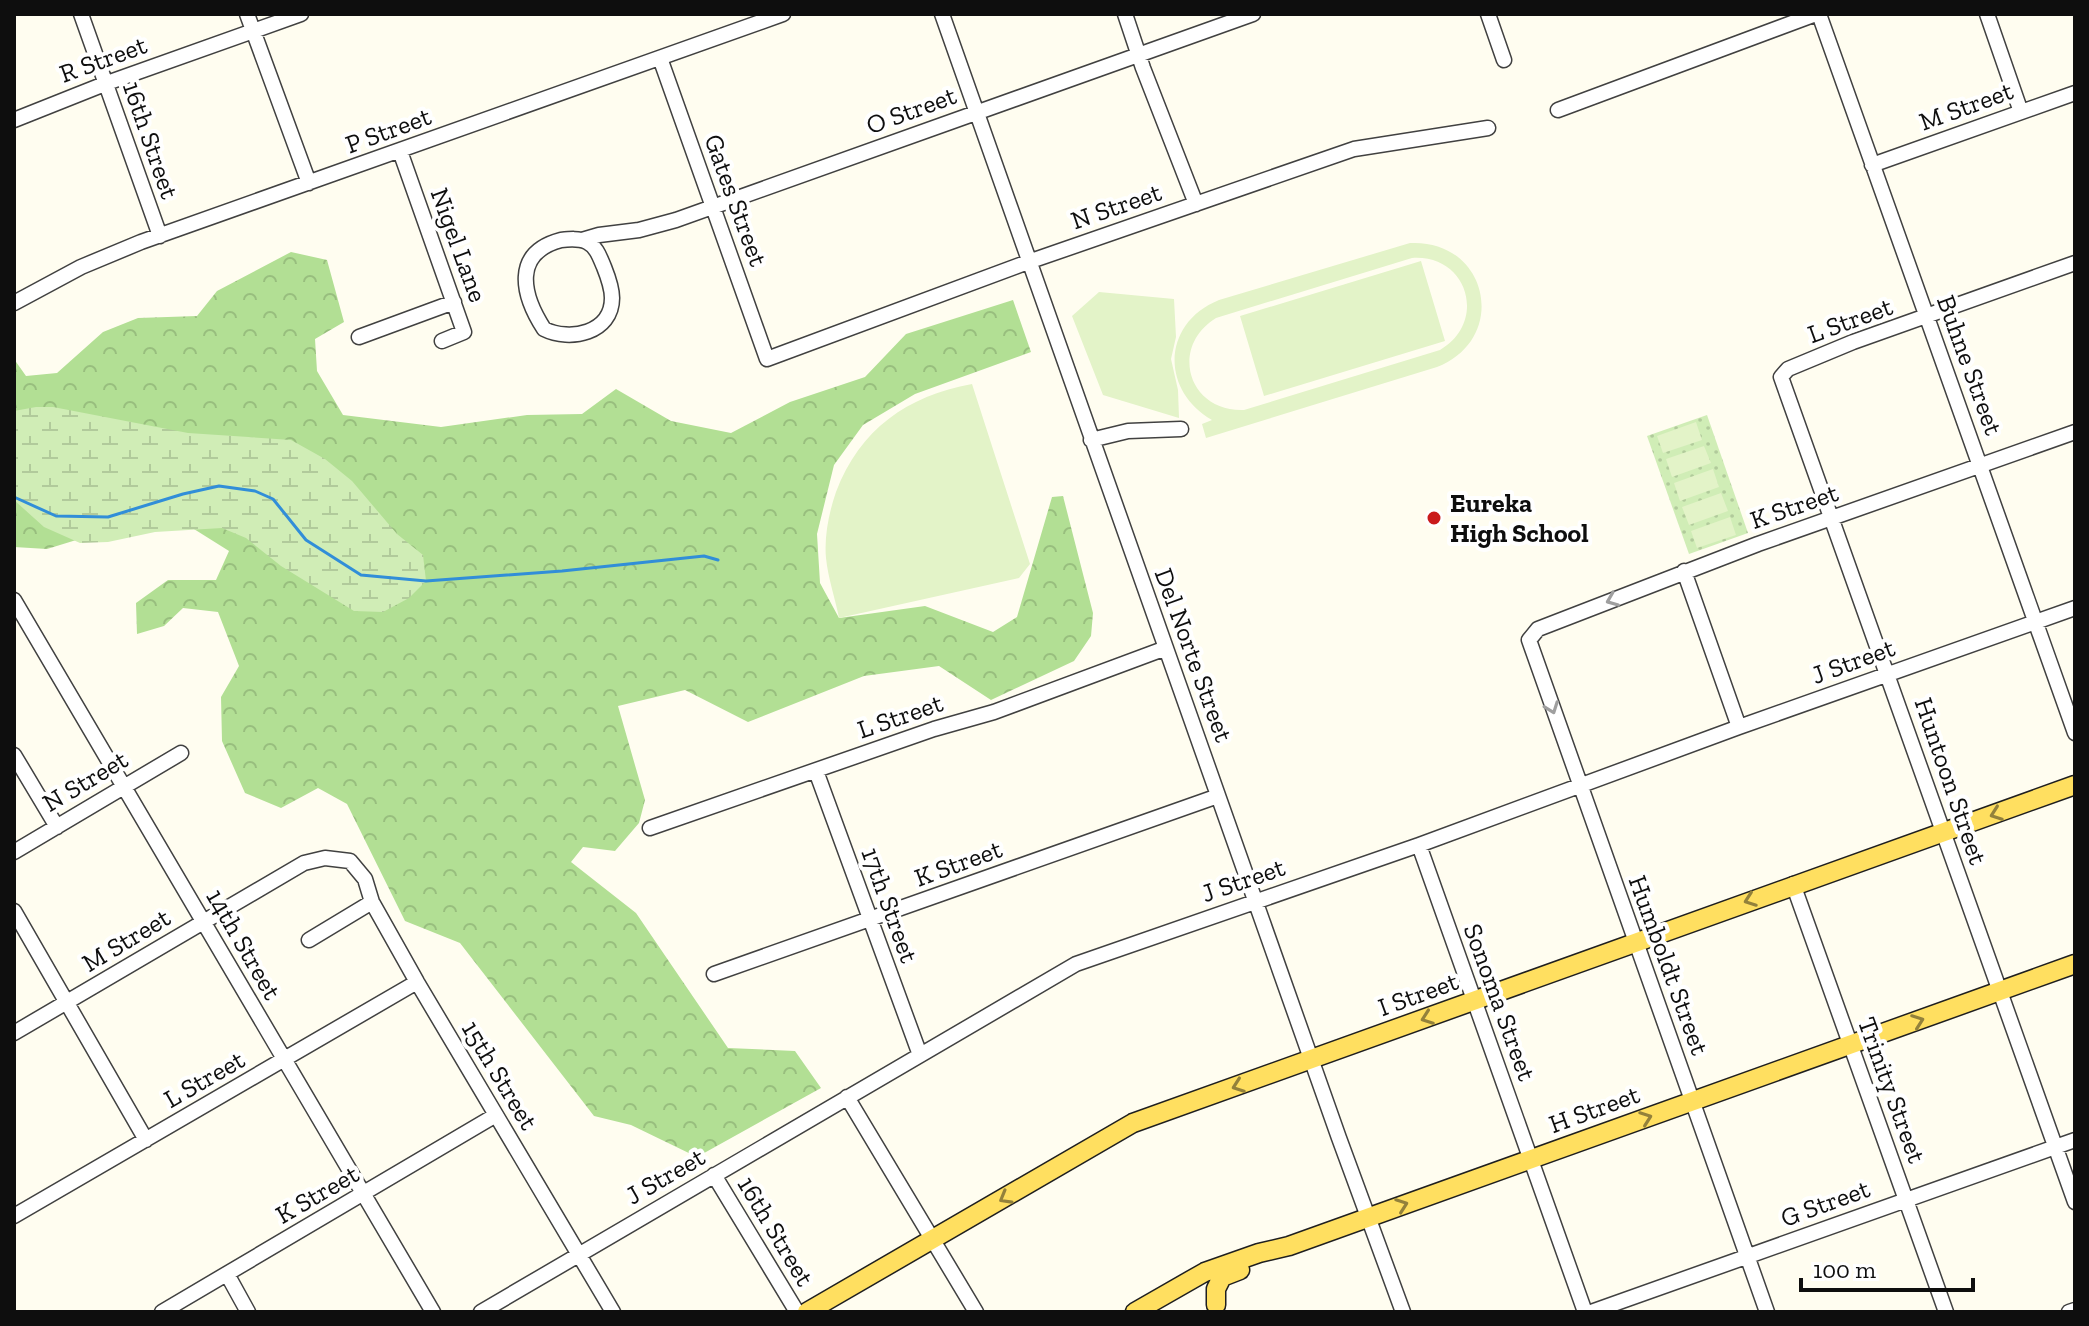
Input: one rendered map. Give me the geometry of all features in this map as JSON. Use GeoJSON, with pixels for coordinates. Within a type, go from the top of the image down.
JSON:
{"type":"FeatureCollection","features":[{"type":"Feature","properties":{"kind":"main road","name":"I Street"},"geometry":{"type":"LineString","coordinates":[[807,1312],[1133,1123],[2075,785]]}},
{"type":"Feature","properties":{"kind":"main road","name":"H Street"},"geometry":{"type":"LineString","coordinates":[[1135,1312],[1205,1272],[1259,1253],[1276,1251],[2075,964]]}},
{"type":"Feature","properties":{"kind":"main road"},"geometry":{"type":"LineString","coordinates":[[1217,1309],[1216,1289],[1222,1277],[1261,1262],[1276,1251]]}},
{"type":"Feature","properties":{"kind":"main road"},"geometry":{"type":"LineString","coordinates":[[1151,1312],[1186,1291],[1199,1289],[1206,1292],[1217,1309]]}},
{"type":"Feature","properties":{"kind":"street","name":"16th Street"},"geometry":{"type":"LineString","coordinates":[[81,14],[160,236]]}},
{"type":"Feature","properties":{"kind":"street"},"geometry":{"type":"LineString","coordinates":[[247,14],[309,183]]}},
{"type":"Feature","properties":{"kind":"street","name":"R Street"},"geometry":{"type":"LineString","coordinates":[[14,120],[107,83],[301,14]]}},
{"type":"Feature","properties":{"kind":"street","name":"P Street"},"geometry":{"type":"LineString","coordinates":[[16,298],[81,267],[160,236],[783,14]]}},
{"type":"Feature","properties":{"kind":"street","name":"Del Norte Street"},"geometry":{"type":"LineString","coordinates":[[942,14],[1403,1312]]}},
{"type":"Feature","properties":{"kind":"street"},"geometry":{"type":"LineString","coordinates":[[1125,14],[1196,204]]}},
{"type":"Feature","properties":{"kind":"street","name":"O Street"},"geometry":{"type":"LineString","coordinates":[[582,240],[639,230],[712,207],[1253,14]]}},
{"type":"Feature","properties":{"kind":"street"},"geometry":{"type":"LineString","coordinates":[[1488,14],[1504,60]]}},
{"type":"Feature","properties":{"kind":"street"},"geometry":{"type":"LineString","coordinates":[[1558,110],[1817,14]]}},
{"type":"Feature","properties":{"kind":"street","name":"Buhne Street"},"geometry":{"type":"LineString","coordinates":[[1817,14],[2075,733]]}},
{"type":"Feature","properties":{"kind":"street"},"geometry":{"type":"LineString","coordinates":[[1987,14],[2021,112]]}},
{"type":"Feature","properties":{"kind":"street","name":"Gates Street"},"geometry":{"type":"LineString","coordinates":[[660,58],[767,359]]}},
{"type":"Feature","properties":{"kind":"street","name":"M Street"},"geometry":{"type":"LineString","coordinates":[[1872,165],[2075,93]]}},
{"type":"Feature","properties":{"kind":"street","name":"N Street"},"geometry":{"type":"LineString","coordinates":[[767,359],[1028,262],[1354,149],[1488,128]]}},
{"type":"Feature","properties":{"kind":"street","name":"Nigel Lane"},"geometry":{"type":"LineString","coordinates":[[400,151],[464,332],[442,341]]}},
{"type":"Feature","properties":{"kind":"street"},"geometry":{"type":"LineString","coordinates":[[561,240],[582,240],[592,246],[601,259],[610,285],[610,308],[606,318],[589,331],[567,336],[553,333],[544,329],[540,322],[527,287],[525,269],[543,247],[561,240]]}},
{"type":"Feature","properties":{"kind":"street","name":"L Street"},"geometry":{"type":"LineString","coordinates":[[1781,377],[1788,369],[1853,342],[2075,263]]}},
{"type":"Feature","properties":{"kind":"street"},"geometry":{"type":"LineString","coordinates":[[359,337],[454,302]]}},
{"type":"Feature","properties":{"kind":"street","name":"Huntoon Street"},"geometry":{"type":"LineString","coordinates":[[1781,377],[2075,1202]]}},
{"type":"Feature","properties":{"kind":"street"},"geometry":{"type":"LineString","coordinates":[[1091,440],[1128,431],[1181,429]]}},
{"type":"Feature","properties":{"kind":"street","name":"K Street"},"geometry":{"type":"LineString","coordinates":[[1532,634],[1684,571],[2075,432]]}},
{"type":"Feature","properties":{"kind":"street"},"geometry":{"type":"LineString","coordinates":[[1684,571],[1739,727]]}},
{"type":"Feature","properties":{"kind":"street","name":"14th Street"},"geometry":{"type":"LineString","coordinates":[[14,600],[433,1312]]}},
{"type":"Feature","properties":{"kind":"street","name":"J Street"},"geometry":{"type":"LineString","coordinates":[[481,1312],[1076,964],[1419,845],[2075,608]]}},
{"type":"Feature","properties":{"kind":"street","name":"Humboldt Street"},"geometry":{"type":"LineString","coordinates":[[1532,634],[1529,640],[1531,652],[1767,1312]]}},
{"type":"Feature","properties":{"kind":"street","name":"L Street"},"geometry":{"type":"LineString","coordinates":[[650,828],[962,719],[994,712],[1166,648]]}},
{"type":"Feature","properties":{"kind":"street","name":"N Street"},"geometry":{"type":"LineString","coordinates":[[14,852],[122,785],[181,753]]}},
{"type":"Feature","properties":{"kind":"street"},"geometry":{"type":"LineString","coordinates":[[14,755],[57,827]]}},
{"type":"Feature","properties":{"kind":"street","name":"17th Street"},"geometry":{"type":"LineString","coordinates":[[816,771],[920,1055]]}},
{"type":"Feature","properties":{"kind":"street","name":"K Street"},"geometry":{"type":"LineString","coordinates":[[714,974],[1218,796]]}},
{"type":"Feature","properties":{"kind":"street","name":"Sonoma Street"},"geometry":{"type":"LineString","coordinates":[[1419,845],[1585,1312]]}},
{"type":"Feature","properties":{"kind":"street","name":"M Street"},"geometry":{"type":"LineString","coordinates":[[14,1033],[304,863],[325,858],[350,861]]}},
{"type":"Feature","properties":{"kind":"street","name":"15th Street"},"geometry":{"type":"LineString","coordinates":[[350,861],[365,879],[372,902],[417,982],[613,1312]]}},
{"type":"Feature","properties":{"kind":"street","name":"Trinity Street"},"geometry":{"type":"LineString","coordinates":[[1793,884],[1946,1312]]}},
{"type":"Feature","properties":{"kind":"street"},"geometry":{"type":"LineString","coordinates":[[309,940],[372,902]]}},
{"type":"Feature","properties":{"kind":"street"},"geometry":{"type":"LineString","coordinates":[[14,911],[146,1140]]}},
{"type":"Feature","properties":{"kind":"street","name":"L Street"},"geometry":{"type":"LineString","coordinates":[[14,1216],[417,982]]}},
{"type":"Feature","properties":{"kind":"street"},"geometry":{"type":"LineString","coordinates":[[847,1097],[976,1312]]}},
{"type":"Feature","properties":{"kind":"street","name":"K Street"},"geometry":{"type":"LineString","coordinates":[[162,1312],[496,1115]]}},
{"type":"Feature","properties":{"kind":"street","name":"G Street"},"geometry":{"type":"LineString","coordinates":[[1591,1312],[2075,1140]]}},
{"type":"Feature","properties":{"kind":"street","name":"16th Street"},"geometry":{"type":"LineString","coordinates":[[714,1175],[797,1312]]}},
{"type":"Feature","properties":{"kind":"street"},"geometry":{"type":"LineString","coordinates":[[227,1274],[248,1312]]}},
{"type":"Feature","properties":{"kind":"street"},"geometry":{"type":"LineString","coordinates":[[2069,1312],[2075,1310]]}},
{"type":"Feature","properties":{"kind":"green space"},"geometry":{"type":"Polygon","coordinates":[[[1410,243],[1437,246],[1457,257],[1472,273],[1480,293],[1481,314],[1475,335],[1460,353],[1437,367],[1206,438],[1202,424],[1212,420],[1195,407],[1183,392],[1176,375],[1175,357],[1178,340],[1187,324],[1200,311],[1219,300],[1410,243]],[[1412,258],[1216,318],[1201,330],[1193,345],[1189,360],[1191,376],[1209,401],[1225,408],[1244,410],[1440,350],[1455,338],[1464,323],[1467,308],[1465,292],[1458,278],[1447,267],[1431,260],[1412,258]]]}},
{"type":"Feature","properties":{"kind":"green space"},"geometry":{"type":"Polygon","coordinates":[[[291,252],[327,260],[344,322],[315,339],[317,371],[343,415],[441,427],[527,415],[582,414],[616,389],[671,421],[731,433],[790,402],[865,377],[906,334],[1013,300],[1031,352],[915,394],[863,425],[834,465],[817,534],[820,583],[839,618],[925,606],[993,632],[1017,617],[1052,497],[1063,496],[1093,613],[1091,636],[1074,661],[991,700],[939,666],[864,676],[748,722],[685,690],[618,706],[645,800],[639,823],[615,851],[583,847],[571,862],[636,913],[728,1048],[795,1051],[821,1088],[697,1157],[631,1125],[594,1116],[460,943],[405,921],[347,804],[318,788],[281,808],[245,793],[222,741],[221,697],[239,666],[218,612],[183,608],[164,626],[137,634],[136,603],[168,580],[216,580],[229,551],[178,519],[125,525],[47,549],[14,547],[14,359],[26,376],[57,373],[103,332],[138,318],[197,316],[217,291],[291,252]]]}},
{"type":"Feature","properties":{"kind":"green space"},"geometry":{"type":"Polygon","coordinates":[[[1421,261],[1445,341],[1264,396],[1240,316],[1421,261]]]}},
{"type":"Feature","properties":{"kind":"green space"},"geometry":{"type":"Polygon","coordinates":[[[1099,292],[1174,299],[1176,337],[1171,359],[1178,390],[1179,418],[1103,395],[1072,316],[1099,292]]]}},
{"type":"Feature","properties":{"kind":"green space"},"geometry":{"type":"Polygon","coordinates":[[[972,384],[1030,564],[1019,578],[839,618],[827,566],[826,542],[833,500],[846,470],[872,433],[889,419],[927,397],[972,384]]]}},
{"type":"Feature","properties":{"kind":"green space"},"geometry":{"type":"Polygon","coordinates":[[[53,407],[188,433],[291,440],[325,459],[352,481],[397,534],[423,555],[426,581],[409,598],[383,612],[354,611],[281,566],[246,538],[222,528],[155,532],[108,542],[80,543],[44,527],[14,500],[14,411],[53,407]]]}},
{"type":"Feature","properties":{"kind":"green space"},"geometry":{"type":"Polygon","coordinates":[[[1707,415],[1748,533],[1689,554],[1647,436],[1707,415]]]}},
{"type":"Feature","properties":{"kind":"green space"},"geometry":{"type":"Polygon","coordinates":[[[1696,422],[1702,440],[1663,453],[1657,436],[1696,422]]]}},
{"type":"Feature","properties":{"kind":"green space"},"geometry":{"type":"Polygon","coordinates":[[[1704,446],[1711,463],[1672,477],[1666,459],[1704,446]]]}},
{"type":"Feature","properties":{"kind":"green space"},"geometry":{"type":"Polygon","coordinates":[[[1713,469],[1719,487],[1680,501],[1674,483],[1713,469]]]}},
{"type":"Feature","properties":{"kind":"green space"},"geometry":{"type":"Polygon","coordinates":[[[1721,493],[1728,511],[1689,525],[1682,507],[1721,493]]]}},
{"type":"Feature","properties":{"kind":"green space"},"geometry":{"type":"Polygon","coordinates":[[[1730,517],[1736,535],[1697,548],[1691,531],[1730,517]]]}},
{"type":"Feature","properties":{"kind":"waterway"},"geometry":{"type":"LineString","coordinates":[[14,497],[56,516],[108,517],[219,486],[255,491],[273,499],[306,540],[361,575],[426,581],[704,556],[718,560]]}},
{"type":"Feature","properties":{"kind":"place","name":"Eureka High School"},"geometry":{"type":"Point","coordinates":[1434,518]}}]}
